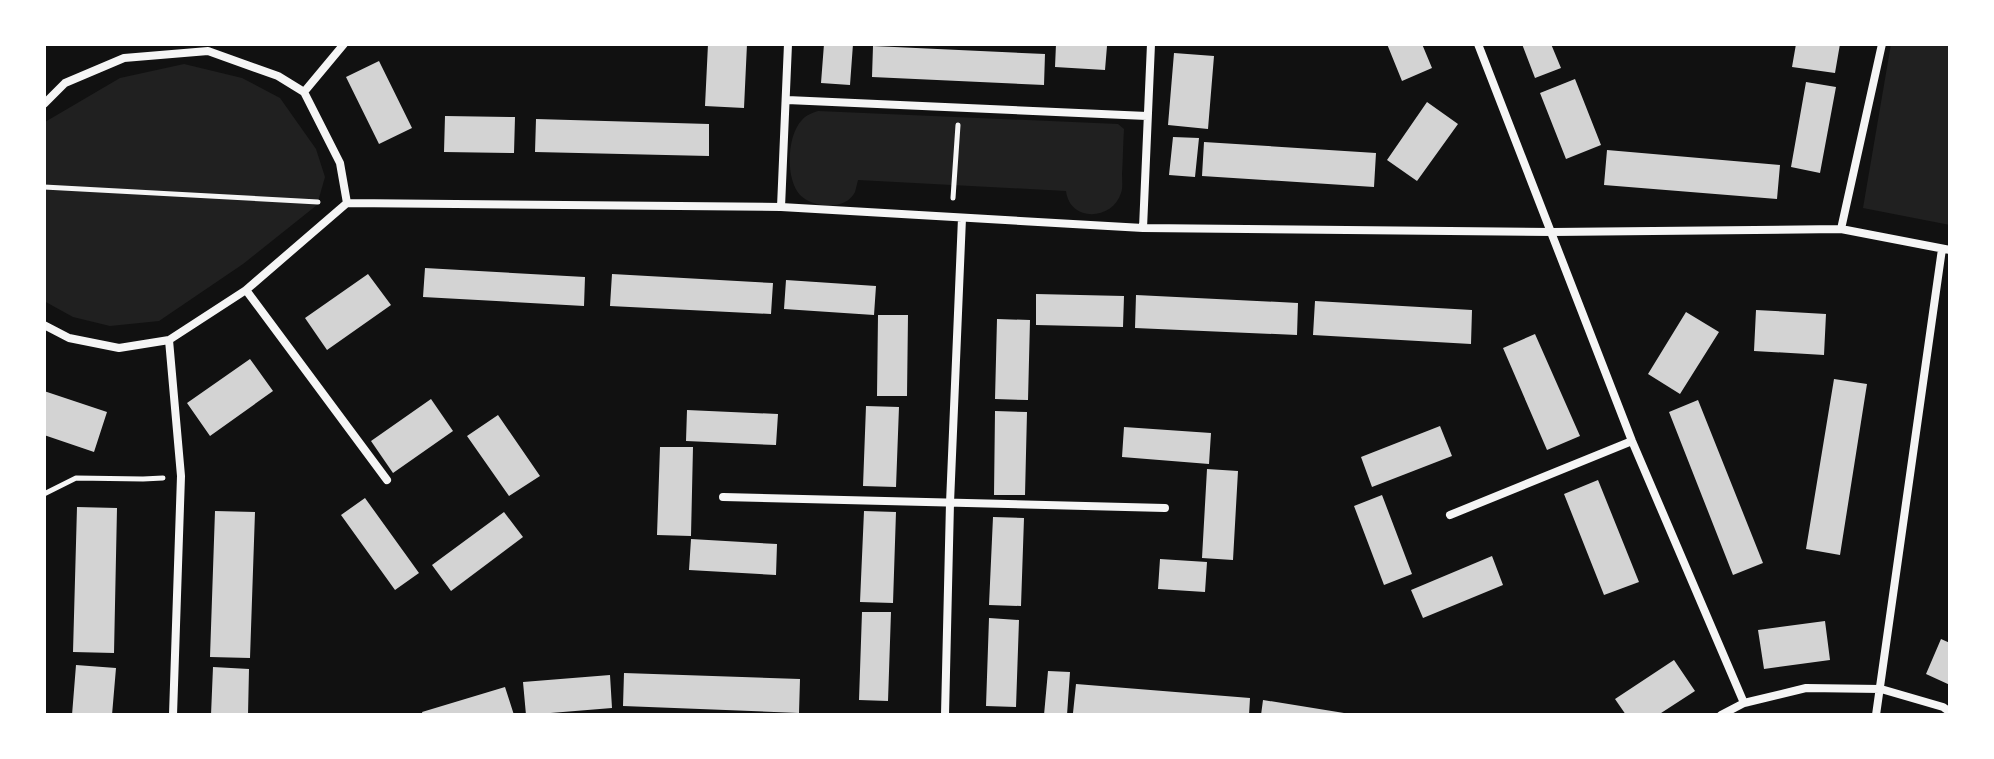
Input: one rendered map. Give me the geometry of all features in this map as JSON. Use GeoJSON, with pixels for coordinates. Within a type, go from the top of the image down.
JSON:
{"type":"FeatureCollection","features":[{"type":"Feature","properties":{"kind":"street"},"geometry":{"type":"LineString","coordinates":[[304,92],[344,44]]}},
{"type":"Feature","properties":{"kind":"street"},"geometry":{"type":"LineString","coordinates":[[781,207],[788,44]]}},
{"type":"Feature","properties":{"kind":"street"},"geometry":{"type":"LineString","coordinates":[[1143,228],[1151,44]]}},
{"type":"Feature","properties":{"kind":"street"},"geometry":{"type":"LineString","coordinates":[[1478,44],[1632,441],[1744,703]]}},
{"type":"Feature","properties":{"kind":"street"},"geometry":{"type":"LineString","coordinates":[[1841,229],[1882,44]]}},
{"type":"Feature","properties":{"kind":"street"},"geometry":{"type":"LineString","coordinates":[[44,104],[65,83],[124,58],[208,51],[278,76],[304,92],[340,163],[347,203]]}},
{"type":"Feature","properties":{"kind":"street"},"geometry":{"type":"LineString","coordinates":[[787,100],[1147,116]]}},
{"type":"Feature","properties":{"kind":"street"},"geometry":{"type":"LineString","coordinates":[[44,325],[69,338],[119,348],[169,340],[246,290],[347,203],[781,207],[1143,228],[1552,232],[1841,229],[1946,250],[1876,715]]}},
{"type":"Feature","properties":{"kind":"street"},"geometry":{"type":"LineString","coordinates":[[945,715],[962,218]]}},
{"type":"Feature","properties":{"kind":"street"},"geometry":{"type":"LineString","coordinates":[[246,290],[387,480]]}},
{"type":"Feature","properties":{"kind":"street"},"geometry":{"type":"LineString","coordinates":[[169,340],[181,476],[173,715]]}},
{"type":"Feature","properties":{"kind":"street"},"geometry":{"type":"LineString","coordinates":[[1450,515],[1632,441]]}},
{"type":"Feature","properties":{"kind":"street"},"geometry":{"type":"LineString","coordinates":[[723,497],[1165,508]]}},
{"type":"Feature","properties":{"kind":"street"},"geometry":{"type":"LineString","coordinates":[[1721,715],[1744,703],[1806,688],[1881,689],[1943,707],[1950,712]]}},
{"type":"Feature","properties":{"kind":"path"},"geometry":{"type":"LineString","coordinates":[[952,217],[959,108]]}},
{"type":"Feature","properties":{"kind":"path"},"geometry":{"type":"LineString","coordinates":[[44,187],[347,203]]}},
{"type":"Feature","properties":{"kind":"path"},"geometry":{"type":"LineString","coordinates":[[44,494],[76,478],[181,476]]}},
{"type":"Feature","properties":{"kind":"shaded area"},"geometry":{"type":"Polygon","coordinates":[[[1891,44],[1950,44],[1950,225],[1863,208],[1891,44]]]}},
{"type":"Feature","properties":{"kind":"shaded area"},"geometry":{"type":"Polygon","coordinates":[[[184,64],[242,78],[280,98],[316,149],[325,177],[317,205],[243,264],[159,321],[110,326],[73,317],[44,301],[44,124],[120,78],[184,64]]]}},
{"type":"Feature","properties":{"kind":"shaded area"},"geometry":{"type":"Polygon","coordinates":[[[818,111],[1118,124],[1124,129],[1122,191],[1110,209],[1092,214],[1075,209],[1066,191],[858,180],[855,192],[844,202],[829,206],[813,203],[795,188],[790,157],[797,127],[805,117],[818,111]]]}},
{"type":"Feature","properties":{"kind":"building"},"geometry":{"type":"Polygon","coordinates":[[[708,44],[747,44],[744,108],[705,106],[708,44]]]}},
{"type":"Feature","properties":{"kind":"building"},"geometry":{"type":"Polygon","coordinates":[[[824,44],[853,44],[850,85],[821,83],[824,44]]]}},
{"type":"Feature","properties":{"kind":"building"},"geometry":{"type":"Polygon","coordinates":[[[1056,44],[1107,46],[1105,70],[1055,67],[1056,44]]]}},
{"type":"Feature","properties":{"kind":"building"},"geometry":{"type":"Polygon","coordinates":[[[1387,44],[1422,44],[1432,68],[1402,81],[1387,44]]]}},
{"type":"Feature","properties":{"kind":"building"},"geometry":{"type":"Polygon","coordinates":[[[1522,44],[1551,44],[1561,68],[1535,78],[1522,44]]]}},
{"type":"Feature","properties":{"kind":"building"},"geometry":{"type":"Polygon","coordinates":[[[1796,44],[1840,44],[1835,73],[1792,67],[1796,44]]]}},
{"type":"Feature","properties":{"kind":"building"},"geometry":{"type":"Polygon","coordinates":[[[873,46],[1045,54],[1044,85],[872,77],[873,46]]]}},
{"type":"Feature","properties":{"kind":"building"},"geometry":{"type":"Polygon","coordinates":[[[1174,53],[1214,56],[1208,129],[1168,125],[1174,53]]]}},
{"type":"Feature","properties":{"kind":"building"},"geometry":{"type":"Polygon","coordinates":[[[379,61],[412,128],[379,144],[346,77],[379,61]]]}},
{"type":"Feature","properties":{"kind":"building"},"geometry":{"type":"Polygon","coordinates":[[[1575,79],[1601,145],[1566,159],[1540,93],[1575,79]]]}},
{"type":"Feature","properties":{"kind":"building"},"geometry":{"type":"Polygon","coordinates":[[[1806,82],[1836,87],[1820,173],[1791,167],[1806,82]]]}},
{"type":"Feature","properties":{"kind":"building"},"geometry":{"type":"Polygon","coordinates":[[[1427,102],[1458,124],[1417,181],[1387,160],[1427,102]]]}},
{"type":"Feature","properties":{"kind":"building"},"geometry":{"type":"Polygon","coordinates":[[[445,116],[515,117],[514,153],[444,152],[445,116]]]}},
{"type":"Feature","properties":{"kind":"building"},"geometry":{"type":"Polygon","coordinates":[[[536,119],[709,124],[709,156],[535,152],[536,119]]]}},
{"type":"Feature","properties":{"kind":"building"},"geometry":{"type":"Polygon","coordinates":[[[1173,137],[1199,138],[1195,177],[1169,175],[1173,137]]]}},
{"type":"Feature","properties":{"kind":"building"},"geometry":{"type":"Polygon","coordinates":[[[1204,142],[1376,153],[1374,187],[1202,176],[1204,142]]]}},
{"type":"Feature","properties":{"kind":"building"},"geometry":{"type":"Polygon","coordinates":[[[1607,150],[1780,165],[1777,199],[1604,185],[1607,150]]]}},
{"type":"Feature","properties":{"kind":"building"},"geometry":{"type":"Polygon","coordinates":[[[425,268],[585,277],[584,306],[423,297],[425,268]]]}},
{"type":"Feature","properties":{"kind":"building"},"geometry":{"type":"Polygon","coordinates":[[[368,274],[391,305],[327,350],[305,318],[368,274]]]}},
{"type":"Feature","properties":{"kind":"building"},"geometry":{"type":"Polygon","coordinates":[[[612,274],[773,283],[771,314],[610,306],[612,274]]]}},
{"type":"Feature","properties":{"kind":"building"},"geometry":{"type":"Polygon","coordinates":[[[786,280],[876,286],[874,315],[784,309],[786,280]]]}},
{"type":"Feature","properties":{"kind":"building"},"geometry":{"type":"Polygon","coordinates":[[[1036,294],[1124,296],[1123,327],[1036,325],[1036,294]]]}},
{"type":"Feature","properties":{"kind":"building"},"geometry":{"type":"Polygon","coordinates":[[[1136,295],[1298,303],[1297,335],[1135,328],[1136,295]]]}},
{"type":"Feature","properties":{"kind":"building"},"geometry":{"type":"Polygon","coordinates":[[[1315,301],[1472,310],[1471,344],[1313,335],[1315,301]]]}},
{"type":"Feature","properties":{"kind":"building"},"geometry":{"type":"Polygon","coordinates":[[[1756,310],[1826,314],[1824,355],[1754,351],[1756,310]]]}},
{"type":"Feature","properties":{"kind":"building"},"geometry":{"type":"Polygon","coordinates":[[[1686,312],[1719,332],[1680,394],[1648,374],[1686,312]]]}},
{"type":"Feature","properties":{"kind":"building"},"geometry":{"type":"Polygon","coordinates":[[[878,315],[908,315],[907,396],[877,396],[878,315]]]}},
{"type":"Feature","properties":{"kind":"building"},"geometry":{"type":"Polygon","coordinates":[[[997,319],[1030,320],[1028,400],[995,399],[997,319]]]}},
{"type":"Feature","properties":{"kind":"building"},"geometry":{"type":"Polygon","coordinates":[[[1535,334],[1580,436],[1547,450],[1503,348],[1535,334]]]}},
{"type":"Feature","properties":{"kind":"building"},"geometry":{"type":"Polygon","coordinates":[[[250,359],[273,391],[210,436],[187,403],[250,359]]]}},
{"type":"Feature","properties":{"kind":"building"},"geometry":{"type":"Polygon","coordinates":[[[1834,379],[1867,384],[1840,555],[1806,549],[1834,379]]]}},
{"type":"Feature","properties":{"kind":"building"},"geometry":{"type":"Polygon","coordinates":[[[44,391],[107,412],[94,452],[44,435],[44,391]]]}},
{"type":"Feature","properties":{"kind":"building"},"geometry":{"type":"Polygon","coordinates":[[[431,399],[453,431],[393,473],[371,441],[431,399]]]}},
{"type":"Feature","properties":{"kind":"building"},"geometry":{"type":"Polygon","coordinates":[[[1698,400],[1763,563],[1733,575],[1669,412],[1698,400]]]}},
{"type":"Feature","properties":{"kind":"building"},"geometry":{"type":"Polygon","coordinates":[[[866,406],[899,407],[896,487],[863,486],[866,406]]]}},
{"type":"Feature","properties":{"kind":"building"},"geometry":{"type":"Polygon","coordinates":[[[687,410],[778,414],[776,445],[686,441],[687,410]]]}},
{"type":"Feature","properties":{"kind":"building"},"geometry":{"type":"Polygon","coordinates":[[[995,411],[1027,412],[1025,495],[994,495],[995,411]]]}},
{"type":"Feature","properties":{"kind":"building"},"geometry":{"type":"Polygon","coordinates":[[[498,415],[540,476],[509,496],[467,436],[498,415]]]}},
{"type":"Feature","properties":{"kind":"building"},"geometry":{"type":"Polygon","coordinates":[[[1440,426],[1452,456],[1372,487],[1361,457],[1440,426]]]}},
{"type":"Feature","properties":{"kind":"building"},"geometry":{"type":"Polygon","coordinates":[[[1124,427],[1211,433],[1209,464],[1122,457],[1124,427]]]}},
{"type":"Feature","properties":{"kind":"building"},"geometry":{"type":"Polygon","coordinates":[[[660,447],[693,447],[691,536],[657,535],[660,447]]]}},
{"type":"Feature","properties":{"kind":"building"},"geometry":{"type":"Polygon","coordinates":[[[1207,469],[1238,471],[1233,560],[1202,558],[1207,469]]]}},
{"type":"Feature","properties":{"kind":"building"},"geometry":{"type":"Polygon","coordinates":[[[1598,480],[1639,582],[1604,595],[1564,494],[1598,480]]]}},
{"type":"Feature","properties":{"kind":"building"},"geometry":{"type":"Polygon","coordinates":[[[1382,495],[1412,574],[1384,585],[1354,506],[1382,495]]]}},
{"type":"Feature","properties":{"kind":"building"},"geometry":{"type":"Polygon","coordinates":[[[365,498],[419,573],[395,590],[341,515],[365,498]]]}},
{"type":"Feature","properties":{"kind":"building"},"geometry":{"type":"Polygon","coordinates":[[[77,507],[117,508],[114,653],[73,652],[77,507]]]}},
{"type":"Feature","properties":{"kind":"building"},"geometry":{"type":"Polygon","coordinates":[[[215,511],[255,512],[250,658],[210,657],[215,511]]]}},
{"type":"Feature","properties":{"kind":"building"},"geometry":{"type":"Polygon","coordinates":[[[864,511],[896,512],[893,603],[860,602],[864,511]]]}},
{"type":"Feature","properties":{"kind":"building"},"geometry":{"type":"Polygon","coordinates":[[[504,512],[523,537],[451,591],[432,565],[504,512]]]}},
{"type":"Feature","properties":{"kind":"building"},"geometry":{"type":"Polygon","coordinates":[[[993,517],[1024,518],[1021,606],[989,605],[993,517]]]}},
{"type":"Feature","properties":{"kind":"building"},"geometry":{"type":"Polygon","coordinates":[[[691,539],[777,544],[776,575],[689,570],[691,539]]]}},
{"type":"Feature","properties":{"kind":"building"},"geometry":{"type":"Polygon","coordinates":[[[1492,556],[1503,585],[1423,618],[1411,590],[1492,556]]]}},
{"type":"Feature","properties":{"kind":"building"},"geometry":{"type":"Polygon","coordinates":[[[1160,559],[1207,562],[1205,592],[1158,589],[1160,559]]]}},
{"type":"Feature","properties":{"kind":"building"},"geometry":{"type":"Polygon","coordinates":[[[862,612],[891,612],[888,701],[859,700],[862,612]]]}},
{"type":"Feature","properties":{"kind":"building"},"geometry":{"type":"Polygon","coordinates":[[[989,618],[1019,620],[1016,707],[986,706],[989,618]]]}},
{"type":"Feature","properties":{"kind":"building"},"geometry":{"type":"Polygon","coordinates":[[[1825,621],[1830,660],[1764,669],[1758,630],[1825,621]]]}},
{"type":"Feature","properties":{"kind":"building"},"geometry":{"type":"Polygon","coordinates":[[[1941,639],[1950,643],[1950,685],[1926,674],[1941,639]]]}},
{"type":"Feature","properties":{"kind":"building"},"geometry":{"type":"Polygon","coordinates":[[[1674,660],[1695,691],[1658,715],[1626,715],[1615,699],[1674,660]]]}},
{"type":"Feature","properties":{"kind":"building"},"geometry":{"type":"Polygon","coordinates":[[[76,665],[116,668],[112,715],[72,715],[76,665]]]}},
{"type":"Feature","properties":{"kind":"building"},"geometry":{"type":"Polygon","coordinates":[[[213,667],[249,669],[248,715],[211,715],[213,667]]]}},
{"type":"Feature","properties":{"kind":"building"},"geometry":{"type":"Polygon","coordinates":[[[1048,671],[1070,672],[1067,715],[1044,715],[1048,671]]]}},
{"type":"Feature","properties":{"kind":"building"},"geometry":{"type":"Polygon","coordinates":[[[624,673],[800,679],[799,713],[623,706],[624,673]]]}},
{"type":"Feature","properties":{"kind":"building"},"geometry":{"type":"Polygon","coordinates":[[[610,675],[612,708],[526,715],[523,682],[610,675]]]}},
{"type":"Feature","properties":{"kind":"building"},"geometry":{"type":"Polygon","coordinates":[[[1076,684],[1250,698],[1249,715],[1073,713],[1076,684]]]}},
{"type":"Feature","properties":{"kind":"building"},"geometry":{"type":"Polygon","coordinates":[[[505,687],[514,715],[423,715],[422,712],[505,687]]]}},
{"type":"Feature","properties":{"kind":"building"},"geometry":{"type":"Polygon","coordinates":[[[1263,700],[1344,713],[1344,715],[1261,715],[1263,700]]]}}]}
